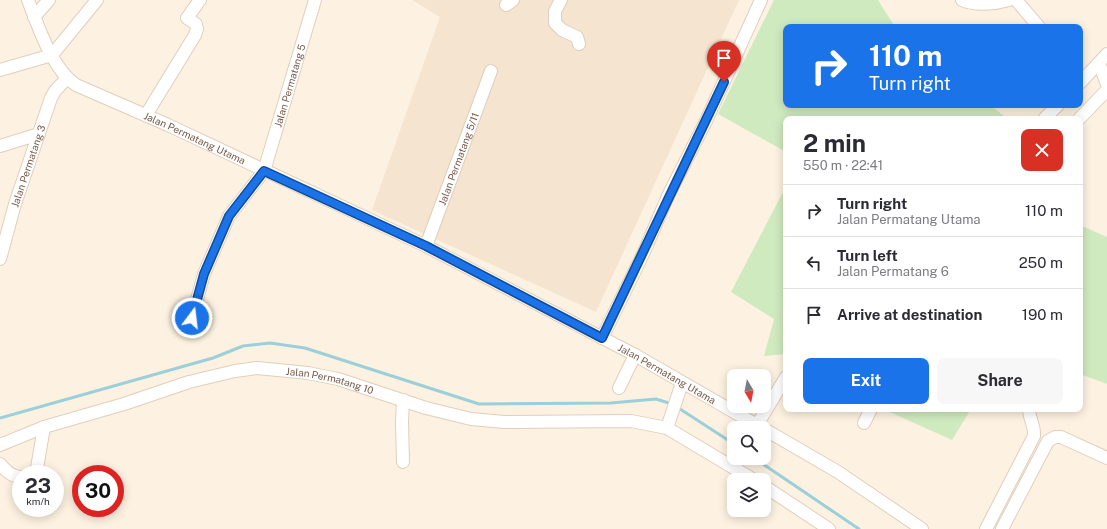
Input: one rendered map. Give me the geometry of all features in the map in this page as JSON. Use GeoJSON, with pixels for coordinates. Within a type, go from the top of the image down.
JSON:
{"type":"FeatureCollection","features":[{"type":"Feature","properties":{"kind":"street","name":"Jalan Permatang Utama"},"geometry":{"type":"LineString","coordinates":[[28,0],[34,17],[52,55],[67,78],[76,85],[146,115],[426,246],[635,355],[680,388],[747,421]]}},
{"type":"Feature","properties":{"kind":"street"},"geometry":{"type":"LineString","coordinates":[[34,17],[49,0]]}},
{"type":"Feature","properties":{"kind":"street"},"geometry":{"type":"LineString","coordinates":[[0,70],[52,55],[97,0]]}},
{"type":"Feature","properties":{"kind":"street"},"geometry":{"type":"LineString","coordinates":[[146,115],[195,35],[197,29],[196,24],[187,18],[200,0]]}},
{"type":"Feature","properties":{"kind":"street","name":"Jalan Permatang 5"},"geometry":{"type":"LineString","coordinates":[[264,171],[315,0]]}},
{"type":"Feature","properties":{"kind":"street"},"geometry":{"type":"LineString","coordinates":[[562,0],[555,12],[555,23],[562,30],[577,37],[579,44]]}},
{"type":"Feature","properties":{"kind":"street"},"geometry":{"type":"LineString","coordinates":[[602,338],[644,252],[668,196],[706,121],[761,0]]}},
{"type":"Feature","properties":{"kind":"street"},"geometry":{"type":"LineString","coordinates":[[962,0],[968,3],[997,3],[1009,0]]}},
{"type":"Feature","properties":{"kind":"street"},"geometry":{"type":"LineString","coordinates":[[1016,0],[1036,24]]}},
{"type":"Feature","properties":{"kind":"street"},"geometry":{"type":"LineString","coordinates":[[1083,76],[1103,59]]}},
{"type":"Feature","properties":{"kind":"street"},"geometry":{"type":"LineString","coordinates":[[1103,59],[1107,84]]}},
{"type":"Feature","properties":{"kind":"street","name":"Jalan Permatang 5/11"},"geometry":{"type":"LineString","coordinates":[[426,246],[491,71]]}},
{"type":"Feature","properties":{"kind":"street","name":"Jalan Permatang 3"},"geometry":{"type":"LineString","coordinates":[[0,259],[16,204],[54,91],[67,78]]}},
{"type":"Feature","properties":{"kind":"street"},"geometry":{"type":"LineString","coordinates":[[1082,116],[1107,90]]}},
{"type":"Feature","properties":{"kind":"street"},"geometry":{"type":"LineString","coordinates":[[1047,116],[1055,108]]}},
{"type":"Feature","properties":{"kind":"street"},"geometry":{"type":"LineString","coordinates":[[0,146],[39,134]]}},
{"type":"Feature","properties":{"kind":"street"},"geometry":{"type":"LineString","coordinates":[[192,318],[204,274],[229,216],[264,171]]}},
{"type":"Feature","properties":{"kind":"street"},"geometry":{"type":"LineString","coordinates":[[619,388],[635,355]]}},
{"type":"Feature","properties":{"kind":"street","name":"Jalan Permatang 10"},"geometry":{"type":"LineString","coordinates":[[0,445],[44,428],[124,404],[189,382],[235,371],[257,368],[308,373],[338,379],[426,408],[471,419],[504,422],[631,421],[668,425],[743,473]]}},
{"type":"Feature","properties":{"kind":"street"},"geometry":{"type":"LineString","coordinates":[[764,421],[783,383]]}},
{"type":"Feature","properties":{"kind":"street"},"geometry":{"type":"LineString","coordinates":[[668,425],[680,388]]}},
{"type":"Feature","properties":{"kind":"street"},"geometry":{"type":"LineString","coordinates":[[403,400],[403,462]]}},
{"type":"Feature","properties":{"kind":"street"},"geometry":{"type":"LineString","coordinates":[[864,423],[870,412]]}},
{"type":"Feature","properties":{"kind":"street"},"geometry":{"type":"LineString","coordinates":[[986,529],[1034,436],[1035,430],[1030,412]]}},
{"type":"Feature","properties":{"kind":"street"},"geometry":{"type":"LineString","coordinates":[[38,465],[44,428]]}},
{"type":"Feature","properties":{"kind":"street","name":"Jalan Permatang Utama"},"geometry":{"type":"LineString","coordinates":[[771,434],[838,472],[922,529]]}},
{"type":"Feature","properties":{"kind":"street"},"geometry":{"type":"LineString","coordinates":[[1002,529],[1048,441],[1055,437],[1061,437],[1107,458]]}},
{"type":"Feature","properties":{"kind":"street"},"geometry":{"type":"LineString","coordinates":[[0,464],[5,470],[12,474]]}},
{"type":"Feature","properties":{"kind":"street"},"geometry":{"type":"LineString","coordinates":[[771,491],[829,529]]}},
{"type":"Feature","properties":{"kind":"shaded area"},"geometry":{"type":"Polygon","coordinates":[[[412,0],[739,0],[596,312],[372,210],[440,17],[412,0]]]}},
{"type":"Feature","properties":{"kind":"green space"},"geometry":{"type":"Polygon","coordinates":[[[774,0],[878,0],[893,24],[783,24],[783,108],[994,108],[1004,116],[783,116],[783,150],[718,114],[774,0]]]}},
{"type":"Feature","properties":{"kind":"green space"},"geometry":{"type":"Polygon","coordinates":[[[783,192],[783,354],[764,356],[774,319],[731,292],[783,192]]]}},
{"type":"Feature","properties":{"kind":"green space"},"geometry":{"type":"Polygon","coordinates":[[[1083,226],[1107,237],[1107,384],[1083,375],[1083,226]]]}},
{"type":"Feature","properties":{"kind":"green space"},"geometry":{"type":"Polygon","coordinates":[[[890,412],[969,412],[952,440],[890,412]]]}},
{"type":"Feature","properties":{"kind":"waterway"},"geometry":{"type":"LineString","coordinates":[[0,418],[213,358],[243,346],[270,343],[305,348],[479,404],[611,403],[656,399],[672,404]]}},
{"type":"Feature","properties":{"kind":"waterway"},"geometry":{"type":"LineString","coordinates":[[677,407],[727,439]]}},
{"type":"Feature","properties":{"kind":"waterway"},"geometry":{"type":"LineString","coordinates":[[764,465],[859,529]]}},
{"type":"Feature","properties":{"kind":"route"},"geometry":{"type":"LineString","coordinates":[[192,318],[204,274],[229,216],[264,171],[426,246],[602,338],[644,252],[668,196],[724,82]]}}]}
